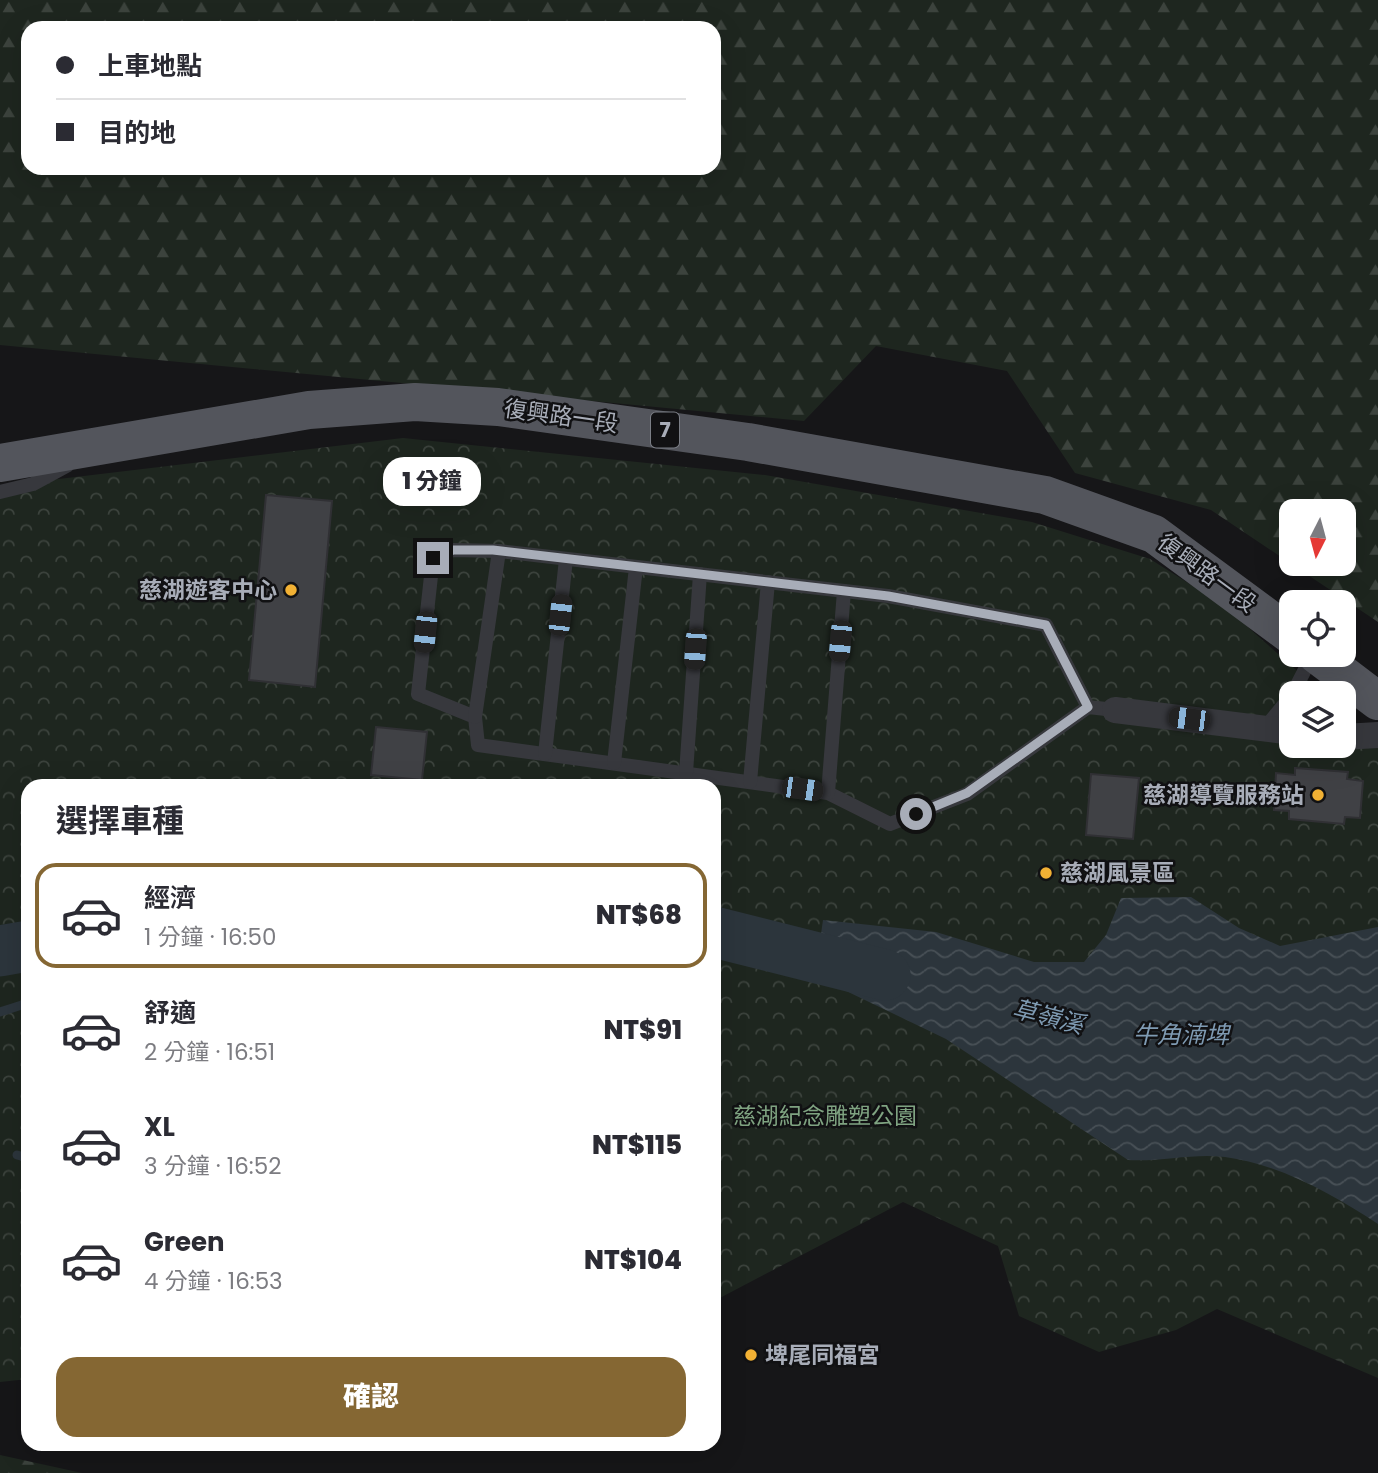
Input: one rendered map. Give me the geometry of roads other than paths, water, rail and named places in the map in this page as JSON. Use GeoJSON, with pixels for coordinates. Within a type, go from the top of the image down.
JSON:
{"type":"FeatureCollection","features":[{"type":"Feature","properties":{"kind":"main road","name":"復興路一段"},"geometry":{"type":"LineString","coordinates":[[0,463],[309,410],[415,402],[498,407],[748,442],[1045,495],[1154,534],[1279,626]]}},
{"type":"Feature","properties":{"kind":"main road"},"geometry":{"type":"LineString","coordinates":[[1332,667],[1378,701]]}},
{"type":"Feature","properties":{"kind":"street"},"geometry":{"type":"LineString","coordinates":[[1115,710],[1279,731]]}},
{"type":"Feature","properties":{"kind":"street"},"geometry":{"type":"LineString","coordinates":[[1356,736],[1378,735]]}},
{"type":"Feature","properties":{"kind":"lane"},"geometry":{"type":"LineString","coordinates":[[0,492],[33,484],[106,445]]}},
{"type":"Feature","properties":{"kind":"lane"},"geometry":{"type":"LineString","coordinates":[[475,717],[418,694],[433,558],[453,550],[499,551],[844,591],[1046,625],[1088,707]]}},
{"type":"Feature","properties":{"kind":"lane"},"geometry":{"type":"LineString","coordinates":[[499,551],[475,717],[478,744],[828,793],[890,824],[967,793],[1088,707],[1115,710]]}},
{"type":"Feature","properties":{"kind":"lane"},"geometry":{"type":"LineString","coordinates":[[545,754],[566,559]]}},
{"type":"Feature","properties":{"kind":"lane"},"geometry":{"type":"LineString","coordinates":[[614,763],[636,567]]}},
{"type":"Feature","properties":{"kind":"lane"},"geometry":{"type":"LineString","coordinates":[[685,773],[700,574]]}},
{"type":"Feature","properties":{"kind":"lane"},"geometry":{"type":"LineString","coordinates":[[750,782],[768,582]]}},
{"type":"Feature","properties":{"kind":"lane"},"geometry":{"type":"LineString","coordinates":[[828,793],[844,591]]}},
{"type":"Feature","properties":{"kind":"lane"},"geometry":{"type":"LineString","coordinates":[[1264,729],[1279,710]]}},
{"type":"Feature","properties":{"kind":"water","name":"牛角湳埤"},"geometry":{"type":"Polygon","coordinates":[[[1191,897],[1239,928],[1280,946],[1378,927],[1378,1224],[1305,1182],[1266,1166],[1213,1156],[1128,1160],[946,1039],[815,976],[823,920],[936,932],[1034,962],[1084,962],[1106,935],[1121,898],[1191,897]]]}},
{"type":"Feature","properties":{"kind":"waterway","name":"草嶺溪"},"geometry":{"type":"LineString","coordinates":[[721,934],[885,975]]}},
{"type":"Feature","properties":{"kind":"waterway","name":"草嶺溪"},"geometry":{"type":"LineString","coordinates":[[0,951],[21,947]]}},
{"type":"Feature","properties":{"kind":"waterway"},"geometry":{"type":"LineString","coordinates":[[0,1012],[21,1005]]}},
{"type":"Feature","properties":{"kind":"waterway"},"geometry":{"type":"LineString","coordinates":[[17,1155],[21,1156]]}},
{"type":"Feature","properties":{"kind":"place","name":"慈湖遊客中心"},"geometry":{"type":"Point","coordinates":[291,590]}},
{"type":"Feature","properties":{"kind":"place","name":"慈湖導覽服務站"},"geometry":{"type":"Point","coordinates":[1318,795]}},
{"type":"Feature","properties":{"kind":"place","name":"慈湖風景區"},"geometry":{"type":"Point","coordinates":[1046,873]}},
{"type":"Feature","properties":{"kind":"place","name":"埤尾同福宮"},"geometry":{"type":"Point","coordinates":[751,1355]}},
{"type":"Feature","properties":{"kind":"park label","name":"慈湖紀念雕塑公園"},"geometry":{"type":"Point","coordinates":[825,1116]}}]}
